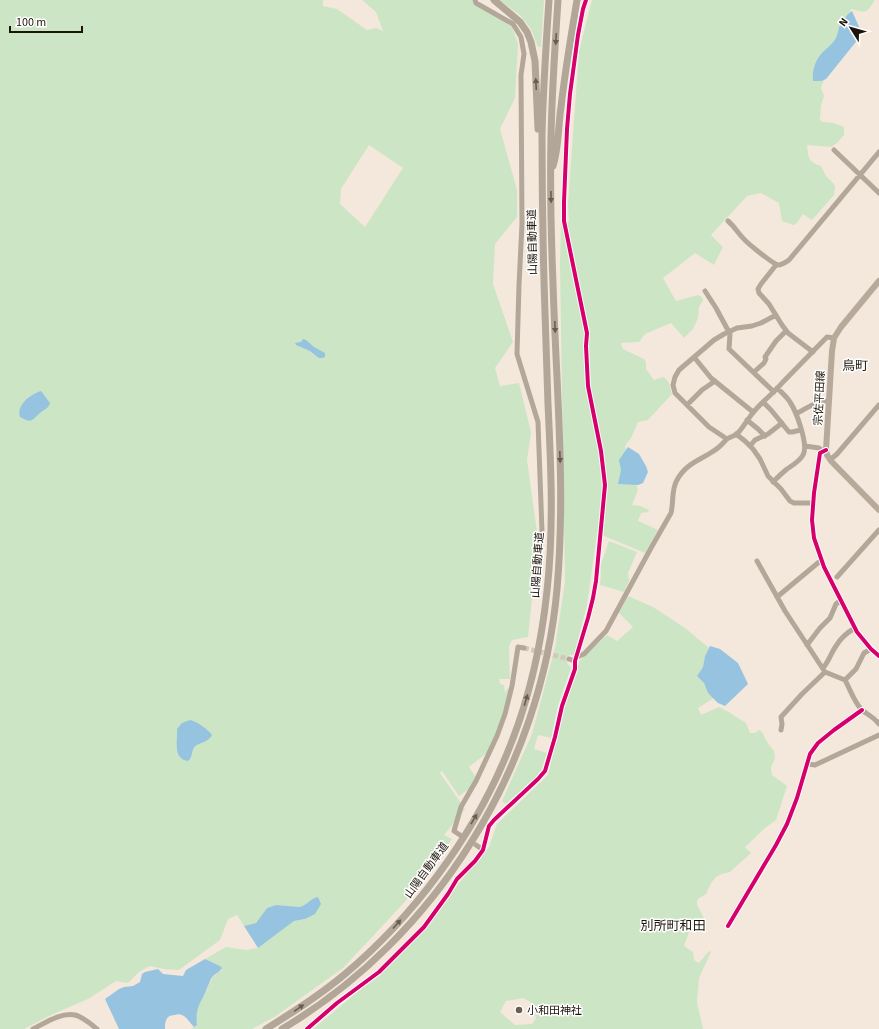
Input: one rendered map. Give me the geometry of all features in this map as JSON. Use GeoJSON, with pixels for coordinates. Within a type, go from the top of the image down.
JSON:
{"type":"FeatureCollection","features":[{"type":"Feature","properties":{"kind":"highway"},"geometry":{"type":"LineString","coordinates":[[494,0],[520,22],[527,32],[531,42],[535,61],[543,221]]}},
{"type":"Feature","properties":{"kind":"highway","name":"山陽自動車道"},"geometry":{"type":"LineString","coordinates":[[266,1029],[294,1012],[346,974],[390,932],[430,885],[450,858],[477,814],[497,777],[507,755],[526,699],[537,658],[544,616],[548,588],[550,553],[551,466],[547,380],[542,128],[549,0]]}},
{"type":"Feature","properties":{"kind":"highway","name":"山陽自動車道"},"geometry":{"type":"LineString","coordinates":[[282,1029],[326,1001],[374,962],[398,937],[437,891],[457,864],[490,812],[505,781],[515,758],[535,701],[546,660],[557,589],[559,553],[560,465],[553,285],[551,174],[551,135],[558,0]]}},
{"type":"Feature","properties":{"kind":"highway"},"geometry":{"type":"LineString","coordinates":[[551,174],[556,156],[558,125],[569,44],[577,0]]}},
{"type":"Feature","properties":{"kind":"main road","name":"宗佐平田線"},"geometry":{"type":"LineString","coordinates":[[879,281],[841,327],[834,338],[825,450],[830,460],[879,510]]}},
{"type":"Feature","properties":{"kind":"street"},"geometry":{"type":"LineString","coordinates":[[475,0],[476,3],[513,24],[522,37],[524,54],[521,76],[522,224],[517,354],[538,422],[542,531]]}},
{"type":"Feature","properties":{"kind":"street"},"geometry":{"type":"LineString","coordinates":[[307,1029],[337,1003],[379,972],[424,927],[457,879],[475,861],[483,850],[489,826],[545,771],[562,706],[575,669],[576,659],[588,618],[596,582],[605,485],[601,451],[588,386],[586,346],[587,333],[564,221],[567,129],[570,94],[578,35],[586,0]]}},
{"type":"Feature","properties":{"kind":"street"},"geometry":{"type":"LineString","coordinates":[[834,150],[879,193]]}},
{"type":"Feature","properties":{"kind":"street"},"geometry":{"type":"LineString","coordinates":[[813,352],[786,331],[769,304],[759,293],[758,289],[760,284],[776,265],[789,260],[879,152]]}},
{"type":"Feature","properties":{"kind":"street"},"geometry":{"type":"LineString","coordinates":[[728,221],[743,239],[776,265]]}},
{"type":"Feature","properties":{"kind":"street"},"geometry":{"type":"LineString","coordinates":[[705,291],[730,334],[729,349],[754,372],[776,390],[785,395],[796,414],[805,446],[804,454],[773,482]]}},
{"type":"Feature","properties":{"kind":"street"},"geometry":{"type":"LineString","coordinates":[[727,439],[709,427],[675,393],[673,385],[675,377],[679,370],[714,340],[737,328],[752,326],[776,315]]}},
{"type":"Feature","properties":{"kind":"street"},"geometry":{"type":"LineString","coordinates":[[754,372],[764,363],[766,360],[765,357],[769,350],[786,331]]}},
{"type":"Feature","properties":{"kind":"street"},"geometry":{"type":"LineString","coordinates":[[569,659],[576,659],[584,654],[606,631],[671,513],[673,507],[673,489],[683,471],[691,464],[716,450],[727,439],[736,434],[762,402],[776,390],[827,337],[834,338]]}},
{"type":"Feature","properties":{"kind":"street"},"geometry":{"type":"LineString","coordinates":[[694,358],[705,372],[753,412]]}},
{"type":"Feature","properties":{"kind":"street"},"geometry":{"type":"LineString","coordinates":[[687,405],[702,390],[715,381]]}},
{"type":"Feature","properties":{"kind":"street"},"geometry":{"type":"LineString","coordinates":[[796,414],[810,406],[829,401]]}},
{"type":"Feature","properties":{"kind":"street"},"geometry":{"type":"LineString","coordinates":[[762,402],[771,410],[789,432],[801,430]]}},
{"type":"Feature","properties":{"kind":"street"},"geometry":{"type":"LineString","coordinates":[[830,460],[837,454],[879,404]]}},
{"type":"Feature","properties":{"kind":"street"},"geometry":{"type":"LineString","coordinates":[[747,420],[765,436]]}},
{"type":"Feature","properties":{"kind":"street"},"geometry":{"type":"LineString","coordinates":[[750,446],[755,440],[765,436],[782,423]]}},
{"type":"Feature","properties":{"kind":"street"},"geometry":{"type":"LineString","coordinates":[[736,434],[750,446],[760,459],[768,476],[790,501],[794,503],[813,503]]}},
{"type":"Feature","properties":{"kind":"street"},"geometry":{"type":"LineString","coordinates":[[805,446],[825,450]]}},
{"type":"Feature","properties":{"kind":"street"},"geometry":{"type":"LineString","coordinates":[[825,450],[820,453],[814,493],[812,520],[814,538],[824,567],[857,632],[871,649],[878,653]]}},
{"type":"Feature","properties":{"kind":"street"},"geometry":{"type":"LineString","coordinates":[[837,577],[879,530]]}},
{"type":"Feature","properties":{"kind":"street"},"geometry":{"type":"LineString","coordinates":[[757,561],[785,611],[824,670],[845,680],[857,704],[879,724]]}},
{"type":"Feature","properties":{"kind":"street"},"geometry":{"type":"LineString","coordinates":[[777,597],[822,561]]}},
{"type":"Feature","properties":{"kind":"street"},"geometry":{"type":"LineString","coordinates":[[807,645],[830,618],[836,604],[841,600]]}},
{"type":"Feature","properties":{"kind":"street"},"geometry":{"type":"LineString","coordinates":[[781,730],[781,717],[824,670],[836,645],[844,636],[855,628]]}},
{"type":"Feature","properties":{"kind":"street"},"geometry":{"type":"LineString","coordinates":[[460,836],[454,831],[461,807],[497,736],[505,714],[512,686],[518,647],[524,648]]}},
{"type":"Feature","properties":{"kind":"street"},"geometry":{"type":"LineString","coordinates":[[845,680],[856,668],[864,653],[871,649]]}},
{"type":"Feature","properties":{"kind":"street"},"geometry":{"type":"LineString","coordinates":[[728,926],[787,824],[797,798],[810,754],[818,743],[862,710]]}},
{"type":"Feature","properties":{"kind":"street"},"geometry":{"type":"LineString","coordinates":[[808,764],[814,765],[879,735]]}},
{"type":"Feature","properties":{"kind":"street"},"geometry":{"type":"LineString","coordinates":[[476,845],[483,850]]}},
{"type":"Feature","properties":{"kind":"street"},"geometry":{"type":"LineString","coordinates":[[33,1029],[60,1016],[68,1015],[75,1015],[82,1018],[97,1029]]}},
{"type":"Feature","properties":{"kind":"green space"},"geometry":{"type":"Polygon","coordinates":[[[0,0],[323,0],[323,6],[337,9],[367,30],[376,28],[383,31],[376,12],[362,0],[471,0],[512,27],[518,44],[515,98],[500,129],[517,190],[517,217],[495,244],[493,284],[513,342],[495,368],[500,386],[519,383],[531,432],[527,460],[538,539],[528,637],[512,640],[509,646],[510,679],[499,679],[500,684],[504,685],[505,693],[508,688],[511,690],[504,713],[488,752],[469,767],[479,782],[459,796],[442,771],[440,773],[465,809],[444,835],[452,839],[433,868],[402,905],[343,968],[276,1016],[252,1029],[191,1029],[197,1025],[196,1017],[198,1006],[213,976],[222,970],[220,966],[205,959],[226,947],[246,950],[258,948],[294,921],[305,919],[315,898],[300,907],[276,905],[267,908],[256,923],[244,926],[237,915],[228,919],[220,940],[179,970],[150,966],[139,972],[128,983],[116,981],[88,999],[51,1015],[24,1029],[0,1029],[0,0]],[[369,145],[341,189],[340,204],[365,227],[403,168],[369,145]]]}},
{"type":"Feature","properties":{"kind":"green space"},"geometry":{"type":"Polygon","coordinates":[[[499,0],[544,0],[541,47],[538,47],[531,29],[520,15],[499,0]]]}},
{"type":"Feature","properties":{"kind":"green space"},"geometry":{"type":"Polygon","coordinates":[[[592,0],[875,0],[866,11],[863,12],[851,9],[821,88],[824,96],[821,105],[820,120],[844,127],[844,135],[831,147],[807,145],[811,161],[821,166],[826,176],[834,184],[834,195],[812,220],[803,214],[796,224],[793,225],[782,221],[779,203],[761,193],[747,196],[711,235],[723,247],[714,265],[695,253],[663,278],[676,301],[698,295],[702,297],[703,300],[699,307],[698,318],[693,329],[684,338],[671,323],[645,334],[639,342],[621,343],[623,349],[644,359],[646,362],[646,369],[654,380],[663,377],[667,380],[672,394],[648,420],[638,422],[631,438],[625,446],[638,490],[632,505],[640,506],[649,510],[648,512],[641,513],[638,521],[658,530],[645,553],[597,533],[587,605],[574,655],[569,655],[567,663],[571,668],[558,705],[551,738],[538,735],[534,749],[547,753],[541,770],[536,777],[506,804],[502,801],[532,734],[555,648],[565,582],[560,264],[561,223],[569,222],[568,204],[579,51],[592,0]]]}},
{"type":"Feature","properties":{"kind":"green space"},"geometry":{"type":"Polygon","coordinates":[[[609,541],[637,552],[628,573],[629,581],[624,592],[600,585],[600,567],[609,541]]]}},
{"type":"Feature","properties":{"kind":"green space"},"geometry":{"type":"Polygon","coordinates":[[[628,596],[653,607],[685,628],[709,648],[705,656],[703,667],[697,676],[704,683],[708,693],[714,698],[698,708],[701,715],[719,707],[746,723],[750,733],[755,733],[759,730],[762,732],[774,751],[775,758],[771,768],[772,775],[787,786],[776,820],[745,847],[751,853],[730,872],[716,877],[711,883],[706,894],[697,901],[697,905],[704,918],[698,927],[691,927],[684,946],[693,952],[694,960],[699,963],[709,951],[711,952],[699,978],[697,1002],[703,1029],[313,1029],[394,961],[431,922],[459,883],[489,847],[497,824],[548,775],[565,703],[580,660],[607,635],[617,641],[633,627],[619,613],[628,596]],[[523,998],[506,1001],[500,1012],[515,1025],[532,1024],[536,1018],[532,1003],[523,998]]]}},
{"type":"Feature","properties":{"kind":"water"},"geometry":{"type":"Polygon","coordinates":[[[852,11],[860,29],[859,38],[826,79],[821,81],[813,81],[816,61],[834,41],[839,27],[848,14],[852,11]]]}},
{"type":"Feature","properties":{"kind":"water"},"geometry":{"type":"Polygon","coordinates":[[[303,339],[325,353],[325,357],[319,358],[310,351],[296,345],[295,343],[301,342],[303,339]]]}},
{"type":"Feature","properties":{"kind":"water"},"geometry":{"type":"Polygon","coordinates":[[[41,391],[50,403],[49,406],[30,421],[20,417],[19,413],[22,404],[29,397],[41,391]]]}},
{"type":"Feature","properties":{"kind":"water"},"geometry":{"type":"Polygon","coordinates":[[[628,447],[639,454],[648,472],[643,483],[638,485],[618,484],[621,470],[619,460],[628,447]]]}},
{"type":"Feature","properties":{"kind":"water"},"geometry":{"type":"Polygon","coordinates":[[[710,646],[720,649],[738,663],[748,684],[725,706],[718,703],[708,693],[704,683],[697,676],[703,667],[705,656],[710,646]]]}},
{"type":"Feature","properties":{"kind":"water"},"geometry":{"type":"Polygon","coordinates":[[[190,720],[202,726],[212,735],[207,740],[195,746],[191,758],[188,761],[183,760],[178,753],[177,729],[182,723],[190,720]]]}},
{"type":"Feature","properties":{"kind":"water"},"geometry":{"type":"Polygon","coordinates":[[[318,897],[321,904],[315,914],[305,919],[294,921],[258,948],[244,926],[256,923],[267,908],[276,905],[300,907],[318,897]]]}},
{"type":"Feature","properties":{"kind":"water"},"geometry":{"type":"Polygon","coordinates":[[[205,959],[222,968],[212,977],[199,1005],[197,1025],[194,1027],[185,1017],[178,1014],[168,1017],[165,1029],[119,1029],[105,999],[119,989],[133,986],[140,982],[142,974],[145,972],[158,969],[163,974],[183,976],[186,970],[205,959]]]}},
{"type":"Feature","properties":{"kind":"tunnel"},"geometry":{"type":"LineString","coordinates":[[524,648],[569,659]]}},
{"type":"Feature","properties":{"kind":"cycle path"},"geometry":{"type":"LineString","coordinates":[[307,1029],[337,1003],[379,972],[424,927],[457,879],[475,861],[483,850],[489,826],[545,771],[562,706],[575,669],[575,661],[588,618],[596,581],[605,485],[601,451],[588,386],[586,346],[587,333],[564,221],[567,129],[570,94],[578,35],[586,0]]}},
{"type":"Feature","properties":{"kind":"cycle path"},"geometry":{"type":"LineString","coordinates":[[826,450],[820,453],[814,493],[812,520],[814,538],[824,567],[857,632],[879,656]]}},
{"type":"Feature","properties":{"kind":"cycle path"},"geometry":{"type":"LineString","coordinates":[[728,926],[787,824],[797,798],[810,754],[818,743],[862,710]]}},
{"type":"Feature","properties":{"kind":"place","name":"小和田神社"},"geometry":{"type":"Point","coordinates":[519,1010]}},
{"type":"Feature","properties":{"kind":"district","name":"鳥町"},"geometry":{"type":"Point","coordinates":[855,365]}},
{"type":"Feature","properties":{"kind":"district","name":"別所町和田"},"geometry":{"type":"Point","coordinates":[673,925]}}]}
